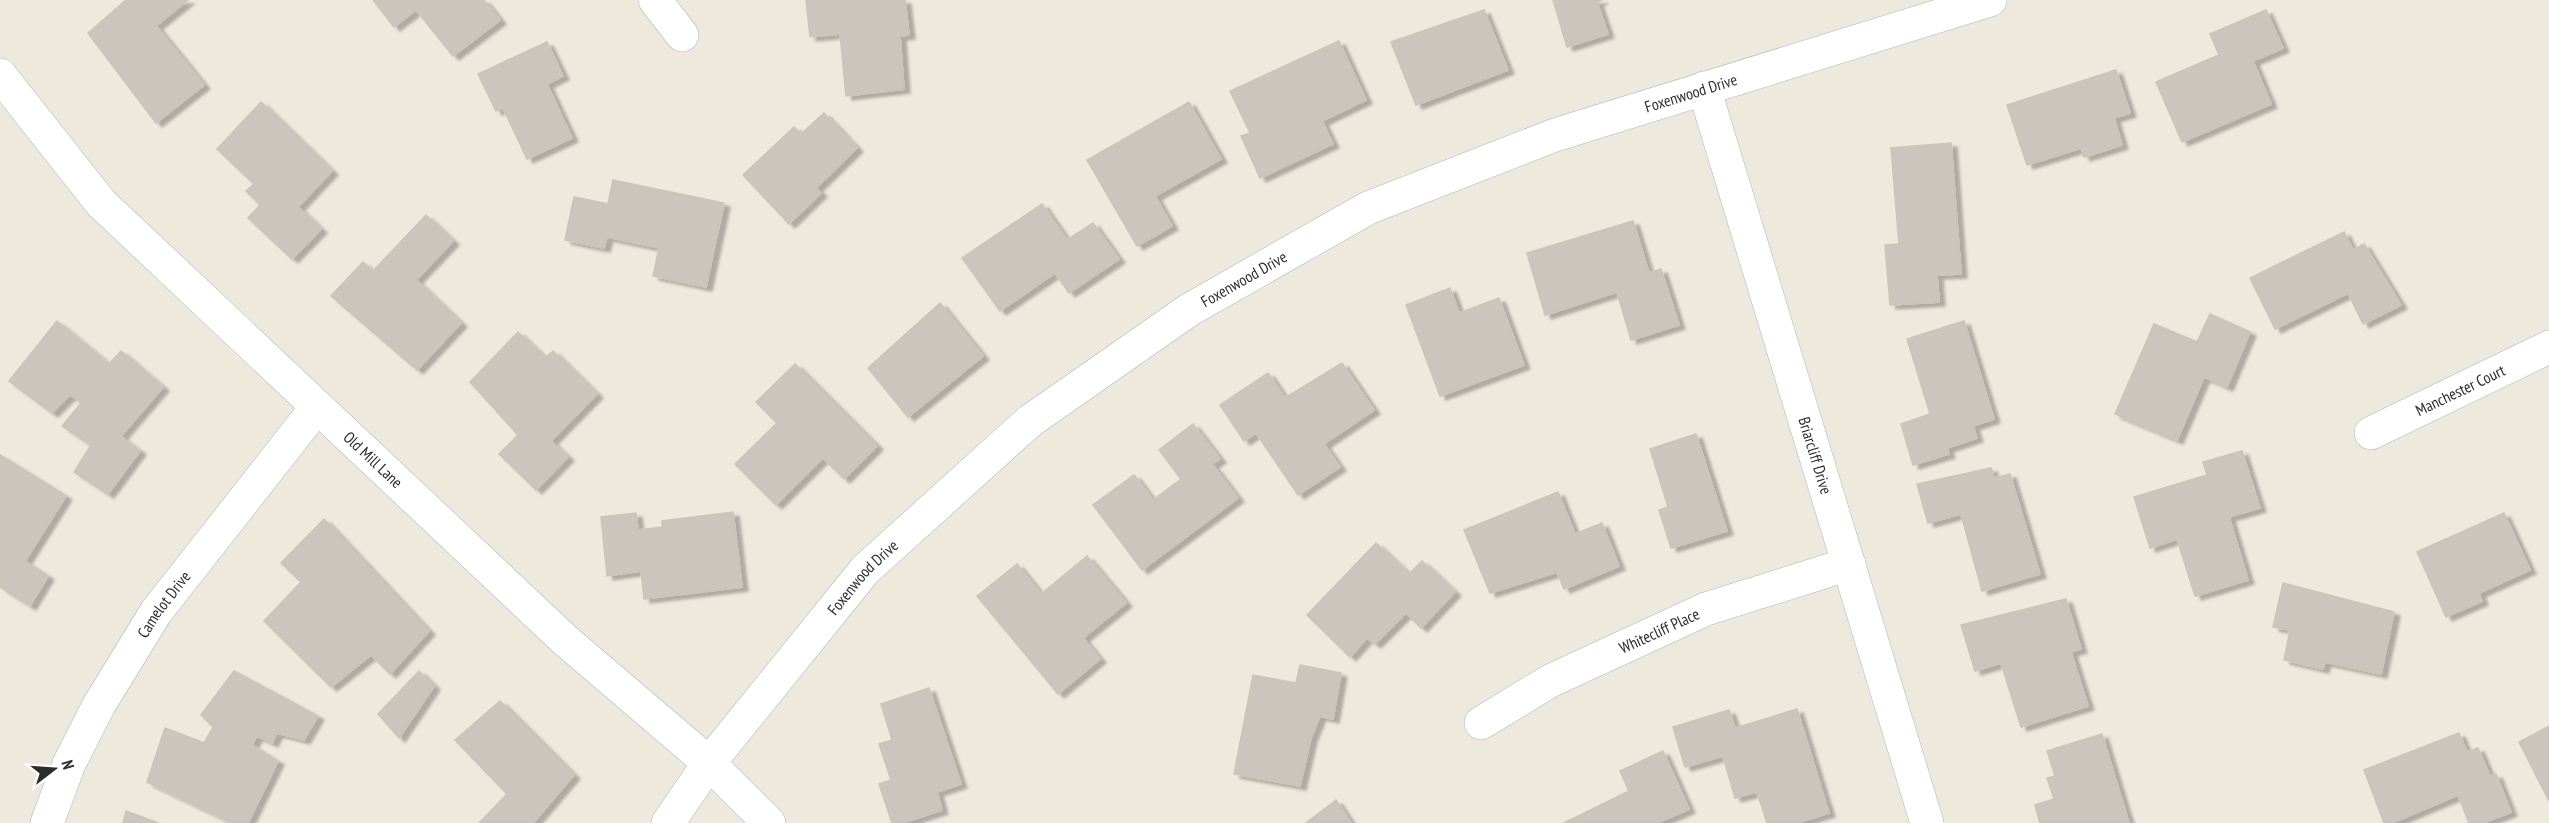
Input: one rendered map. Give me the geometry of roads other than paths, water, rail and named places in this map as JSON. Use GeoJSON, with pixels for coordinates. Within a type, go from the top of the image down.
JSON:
{"type":"FeatureCollection","features":[{"type":"Feature","properties":{"kind":"street"},"geometry":{"type":"LineString","coordinates":[[655,0],[682,35]]}},
{"type":"Feature","properties":{"kind":"street","name":"Foxenwood Drive"},"geometry":{"type":"LineString","coordinates":[[668,823],[709,763],[865,570],[1030,421],[1189,310],[1368,208],[1555,135],[1990,0]]}},
{"type":"Feature","properties":{"kind":"street","name":"Old Mill Lane"},"geometry":{"type":"LineString","coordinates":[[0,75],[101,203],[565,640],[709,763],[769,823]]}},
{"type":"Feature","properties":{"kind":"street","name":"Briarcliff Drive"},"geometry":{"type":"LineString","coordinates":[[1704,87],[1927,823]]}},
{"type":"Feature","properties":{"kind":"street","name":"Manchester Court"},"geometry":{"type":"LineString","coordinates":[[2371,433],[2549,347]]}},
{"type":"Feature","properties":{"kind":"street","name":"Camelot Drive"},"geometry":{"type":"LineString","coordinates":[[47,823],[69,764],[99,705],[156,612],[317,407]]}},
{"type":"Feature","properties":{"kind":"street","name":"Whitecliff Place"},"geometry":{"type":"LineString","coordinates":[[1481,723],[1551,681],[1706,609],[1849,564]]}}]}
